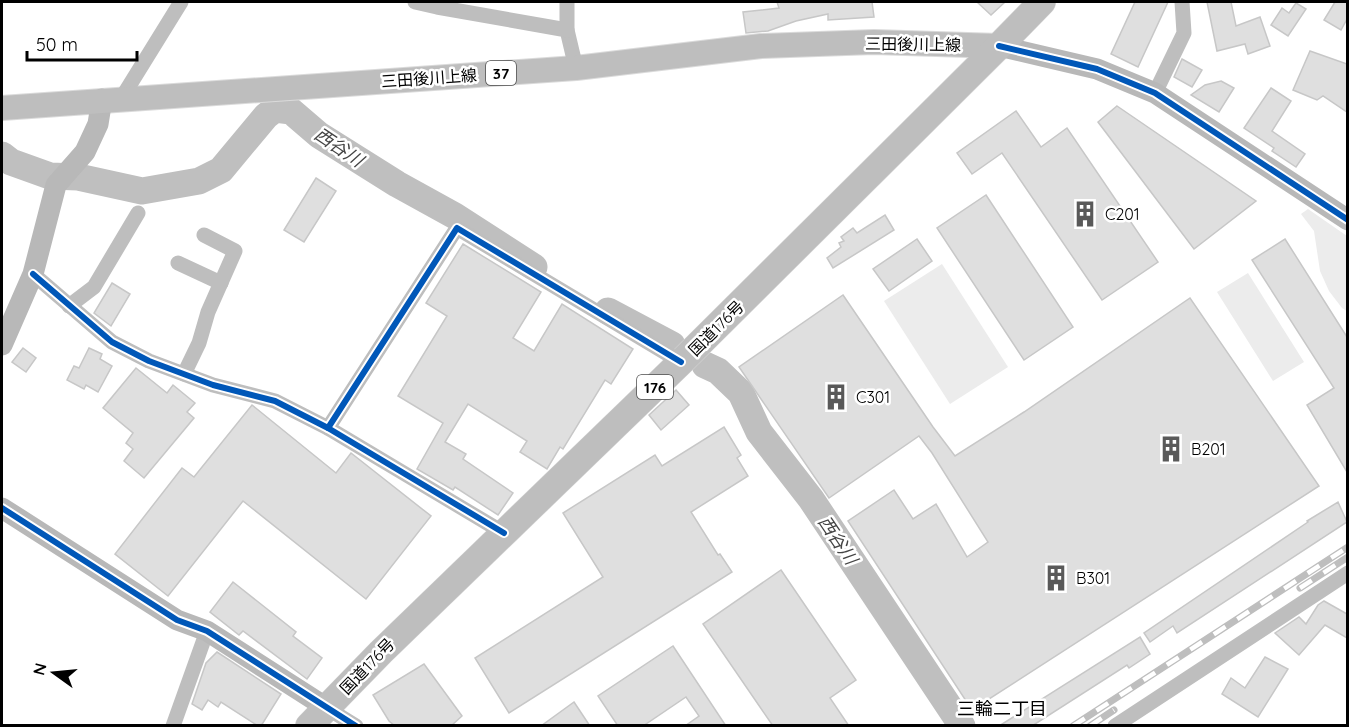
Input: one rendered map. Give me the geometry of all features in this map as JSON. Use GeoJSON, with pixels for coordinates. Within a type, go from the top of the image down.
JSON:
{"type":"FeatureCollection","features":[{"type":"Feature","properties":{"kind":"highway","name":"国道176号"},"geometry":{"type":"LineString","coordinates":[[318,717],[381,652],[681,362],[1042,2]]}},
{"type":"Feature","properties":{"kind":"main road","name":"三田後川上線"},"geometry":{"type":"LineString","coordinates":[[2,108],[576,68],[761,46],[874,42],[999,46]]}},
{"type":"Feature","properties":{"kind":"street"},"geometry":{"type":"LineString","coordinates":[[2,345],[33,274],[56,184],[85,152],[112,99],[181,2]]}},
{"type":"Feature","properties":{"kind":"street"},"geometry":{"type":"LineString","coordinates":[[415,2],[437,8],[567,30]]}},
{"type":"Feature","properties":{"kind":"street"},"geometry":{"type":"LineString","coordinates":[[567,2],[567,30],[576,68]]}},
{"type":"Feature","properties":{"kind":"street"},"geometry":{"type":"LineString","coordinates":[[1155,93],[1184,33],[1182,2]]}},
{"type":"Feature","properties":{"kind":"street"},"geometry":{"type":"LineString","coordinates":[[999,46],[1097,69],[1155,93],[1347,220]]}},
{"type":"Feature","properties":{"kind":"street"},"geometry":{"type":"LineString","coordinates":[[69,306],[94,287],[138,213]]}},
{"type":"Feature","properties":{"kind":"street"},"geometry":{"type":"LineString","coordinates":[[327,428],[457,228],[681,362]]}},
{"type":"Feature","properties":{"kind":"street"},"geometry":{"type":"LineString","coordinates":[[184,374],[235,251],[204,235]]}},
{"type":"Feature","properties":{"kind":"street"},"geometry":{"type":"LineString","coordinates":[[178,262],[220,283]]}},
{"type":"Feature","properties":{"kind":"street"},"geometry":{"type":"LineString","coordinates":[[33,274],[112,342],[149,361],[213,385],[275,401],[327,428],[504,533]]}},
{"type":"Feature","properties":{"kind":"street"},"geometry":{"type":"LineString","coordinates":[[2,508],[177,620],[207,631],[318,717],[356,726]]}},
{"type":"Feature","properties":{"kind":"street"},"geometry":{"type":"LineString","coordinates":[[1115,726],[1347,573]]}},
{"type":"Feature","properties":{"kind":"street"},"geometry":{"type":"LineString","coordinates":[[173,726],[207,631]]}},
{"type":"Feature","properties":{"kind":"shaded area"},"geometry":{"type":"Polygon","coordinates":[[[1308,209],[1347,236],[1347,311],[1329,291],[1320,271],[1314,231],[1301,214],[1308,209]]]}},
{"type":"Feature","properties":{"kind":"shaded area"},"geometry":{"type":"Polygon","coordinates":[[[942,264],[1008,367],[950,404],[884,301],[942,264]]]}},
{"type":"Feature","properties":{"kind":"shaded area"},"geometry":{"type":"Polygon","coordinates":[[[1248,273],[1304,362],[1273,381],[1217,292],[1248,273]]]}},
{"type":"Feature","properties":{"kind":"building"},"geometry":{"type":"Polygon","coordinates":[[[777,2],[872,2],[874,17],[828,20],[828,14],[796,21],[768,31],[746,33],[743,12],[779,8],[777,2]]]}},
{"type":"Feature","properties":{"kind":"building"},"geometry":{"type":"Polygon","coordinates":[[[977,2],[1005,2],[991,15],[977,2]]]}},
{"type":"Feature","properties":{"kind":"building"},"geometry":{"type":"Polygon","coordinates":[[[1135,2],[1168,2],[1138,67],[1111,54],[1135,2]]]}},
{"type":"Feature","properties":{"kind":"building"},"geometry":{"type":"Polygon","coordinates":[[[1207,2],[1231,2],[1236,26],[1260,17],[1270,46],[1248,54],[1245,44],[1217,51],[1207,2]]]}},
{"type":"Feature","properties":{"kind":"building"},"geometry":{"type":"Polygon","coordinates":[[[1335,2],[1347,2],[1347,19],[1341,30],[1324,20],[1335,2]]]}},
{"type":"Feature","properties":{"kind":"building"},"geometry":{"type":"Polygon","coordinates":[[[1296,3],[1306,9],[1288,36],[1271,25],[1282,8],[1289,13],[1296,3]]]}},
{"type":"Feature","properties":{"kind":"building"},"geometry":{"type":"Polygon","coordinates":[[[1310,51],[1347,64],[1347,112],[1323,96],[1317,100],[1293,90],[1310,51]]]}},
{"type":"Feature","properties":{"kind":"building"},"geometry":{"type":"Polygon","coordinates":[[[1182,59],[1202,70],[1192,87],[1174,77],[1182,59]]]}},
{"type":"Feature","properties":{"kind":"building"},"geometry":{"type":"Polygon","coordinates":[[[1221,81],[1234,88],[1219,112],[1191,95],[1205,85],[1221,81]]]}},
{"type":"Feature","properties":{"kind":"building"},"geometry":{"type":"Polygon","coordinates":[[[1271,88],[1291,101],[1272,131],[1305,154],[1296,167],[1272,151],[1274,148],[1244,128],[1271,88]]]}},
{"type":"Feature","properties":{"kind":"building"},"geometry":{"type":"Polygon","coordinates":[[[1117,106],[1256,201],[1194,249],[1098,122],[1117,106]]]}},
{"type":"Feature","properties":{"kind":"building","name":"C201"},"geometry":{"type":"Polygon","coordinates":[[[1016,111],[1041,147],[1067,128],[1158,262],[1102,300],[1002,153],[972,174],[957,153],[1016,111]]]}},
{"type":"Feature","properties":{"kind":"building"},"geometry":{"type":"Polygon","coordinates":[[[316,178],[336,191],[304,242],[284,230],[316,178]]]}},
{"type":"Feature","properties":{"kind":"building"},"geometry":{"type":"Polygon","coordinates":[[[986,195],[1073,327],[1024,360],[937,228],[986,195]]]}},
{"type":"Feature","properties":{"kind":"building"},"geometry":{"type":"Polygon","coordinates":[[[885,215],[894,230],[833,268],[827,258],[841,247],[839,243],[844,241],[841,237],[853,228],[857,233],[885,215]]]}},
{"type":"Feature","properties":{"kind":"building"},"geometry":{"type":"Polygon","coordinates":[[[917,239],[932,261],[889,291],[873,269],[917,239]]]}},
{"type":"Feature","properties":{"kind":"building"},"geometry":{"type":"Polygon","coordinates":[[[1285,239],[1347,337],[1347,472],[1307,405],[1334,388],[1252,260],[1285,239]]]}},
{"type":"Feature","properties":{"kind":"building"},"geometry":{"type":"Polygon","coordinates":[[[463,244],[541,292],[513,338],[534,351],[562,304],[633,349],[611,384],[605,380],[563,449],[560,447],[547,469],[520,452],[527,441],[468,404],[445,442],[466,454],[463,459],[513,493],[498,515],[455,487],[453,490],[417,469],[443,423],[398,396],[447,316],[426,303],[463,244]]]}},
{"type":"Feature","properties":{"kind":"building"},"geometry":{"type":"Polygon","coordinates":[[[112,283],[130,294],[111,326],[94,313],[112,283]]]}},
{"type":"Feature","properties":{"kind":"building"},"geometry":{"type":"Polygon","coordinates":[[[843,295],[955,456],[1024,412],[1190,298],[1319,486],[972,710],[848,521],[894,490],[913,519],[936,504],[967,557],[988,542],[932,453],[919,436],[829,498],[739,367],[843,295]]]}},
{"type":"Feature","properties":{"kind":"building"},"geometry":{"type":"Polygon","coordinates":[[[23,348],[36,358],[26,372],[12,362],[23,348]]]}},
{"type":"Feature","properties":{"kind":"building"},"geometry":{"type":"Polygon","coordinates":[[[89,348],[102,354],[100,359],[112,366],[98,392],[86,385],[84,389],[67,380],[74,366],[79,368],[89,348]]]}},
{"type":"Feature","properties":{"kind":"building"},"geometry":{"type":"Polygon","coordinates":[[[136,368],[167,393],[173,385],[195,403],[187,412],[194,418],[144,478],[124,461],[133,449],[126,443],[133,433],[103,408],[136,368]]]}},
{"type":"Feature","properties":{"kind":"building"},"geometry":{"type":"Polygon","coordinates":[[[676,390],[689,405],[661,430],[649,415],[676,390]]]}},
{"type":"Feature","properties":{"kind":"building"},"geometry":{"type":"Polygon","coordinates":[[[252,405],[336,473],[351,453],[431,516],[366,599],[243,501],[168,596],[115,554],[182,468],[194,477],[252,405]]]}},
{"type":"Feature","properties":{"kind":"building"},"geometry":{"type":"Polygon","coordinates":[[[724,427],[741,455],[737,458],[748,476],[691,512],[718,555],[720,554],[732,572],[509,713],[475,658],[603,577],[563,513],[655,455],[662,466],[724,427]]]}},
{"type":"Feature","properties":{"kind":"building"},"geometry":{"type":"Polygon","coordinates":[[[1338,502],[1347,522],[1177,633],[1173,626],[1150,642],[1144,633],[1338,502]]]}},
{"type":"Feature","properties":{"kind":"building"},"geometry":{"type":"Polygon","coordinates":[[[781,570],[856,680],[830,698],[849,726],[773,726],[703,624],[781,570]]]}},
{"type":"Feature","properties":{"kind":"building"},"geometry":{"type":"Polygon","coordinates":[[[233,582],[296,632],[293,636],[322,658],[307,679],[243,631],[239,635],[210,612],[233,582]]]}},
{"type":"Feature","properties":{"kind":"building"},"geometry":{"type":"Polygon","coordinates":[[[1324,601],[1347,614],[1347,638],[1325,625],[1299,655],[1275,633],[1299,617],[1306,624],[1318,605],[1324,601]]]}},
{"type":"Feature","properties":{"kind":"building"},"geometry":{"type":"Polygon","coordinates":[[[1140,637],[1150,654],[1129,668],[1127,665],[1032,726],[999,726],[1140,637]]]}},
{"type":"Feature","properties":{"kind":"building"},"geometry":{"type":"Polygon","coordinates":[[[673,646],[726,726],[685,726],[699,716],[686,697],[643,726],[618,726],[598,696],[673,646]]]}},
{"type":"Feature","properties":{"kind":"building"},"geometry":{"type":"Polygon","coordinates":[[[217,652],[281,694],[261,726],[221,702],[218,707],[208,700],[202,710],[192,704],[206,663],[217,652]]]}},
{"type":"Feature","properties":{"kind":"building"},"geometry":{"type":"Polygon","coordinates":[[[1265,657],[1288,669],[1258,717],[1222,694],[1231,678],[1245,688],[1265,657]]]}},
{"type":"Feature","properties":{"kind":"building"},"geometry":{"type":"Polygon","coordinates":[[[424,664],[462,716],[451,726],[395,726],[389,721],[373,695],[424,664]]]}},
{"type":"Feature","properties":{"kind":"building"},"geometry":{"type":"Polygon","coordinates":[[[574,702],[590,726],[541,726],[574,702]]]}},
{"type":"Feature","properties":{"kind":"waterway","name":"西谷川"},"geometry":{"type":"LineString","coordinates":[[2,155],[11,162],[50,176],[78,177],[142,191],[199,181],[221,170],[266,116],[275,109],[291,111],[319,135],[397,184],[455,216],[534,267]]}},
{"type":"Feature","properties":{"kind":"waterway","name":"西谷川"},"geometry":{"type":"LineString","coordinates":[[608,311],[672,345]]}},
{"type":"Feature","properties":{"kind":"waterway","name":"西谷川"},"geometry":{"type":"LineString","coordinates":[[705,365],[718,371],[741,393],[759,432],[811,499],[962,726]]}},
{"type":"Feature","properties":{"kind":"railway"},"geometry":{"type":"LineString","coordinates":[[1073,726],[1348,547]]}},
{"type":"Feature","properties":{"kind":"railway"},"geometry":{"type":"LineString","coordinates":[[1300,588],[1348,557]]}},
{"type":"Feature","properties":{"kind":"railway"},"geometry":{"type":"LineString","coordinates":[[1090,726],[1114,710]]}},
{"type":"Feature","properties":{"kind":"cycle path"},"geometry":{"type":"LineString","coordinates":[[999,46],[1097,69],[1155,93],[1348,220]]}},
{"type":"Feature","properties":{"kind":"cycle path"},"geometry":{"type":"LineString","coordinates":[[328,428],[457,228],[681,362]]}},
{"type":"Feature","properties":{"kind":"cycle path"},"geometry":{"type":"LineString","coordinates":[[33,274],[112,342],[149,361],[213,385],[275,401],[328,428],[504,533]]}},
{"type":"Feature","properties":{"kind":"cycle path"},"geometry":{"type":"LineString","coordinates":[[2,508],[177,620],[207,631],[356,726]]}},
{"type":"Feature","properties":{"kind":"place","name":"C201"},"geometry":{"type":"Point","coordinates":[1085,214]}},
{"type":"Feature","properties":{"kind":"place","name":"C301"},"geometry":{"type":"Point","coordinates":[836,397]}},
{"type":"Feature","properties":{"kind":"place","name":"B201"},"geometry":{"type":"Point","coordinates":[1171,449]}},
{"type":"Feature","properties":{"kind":"place","name":"B301"},"geometry":{"type":"Point","coordinates":[1056,578]}},
{"type":"Feature","properties":{"kind":"district","name":"三輪二丁目"},"geometry":{"type":"Point","coordinates":[1002,708]}}]}
